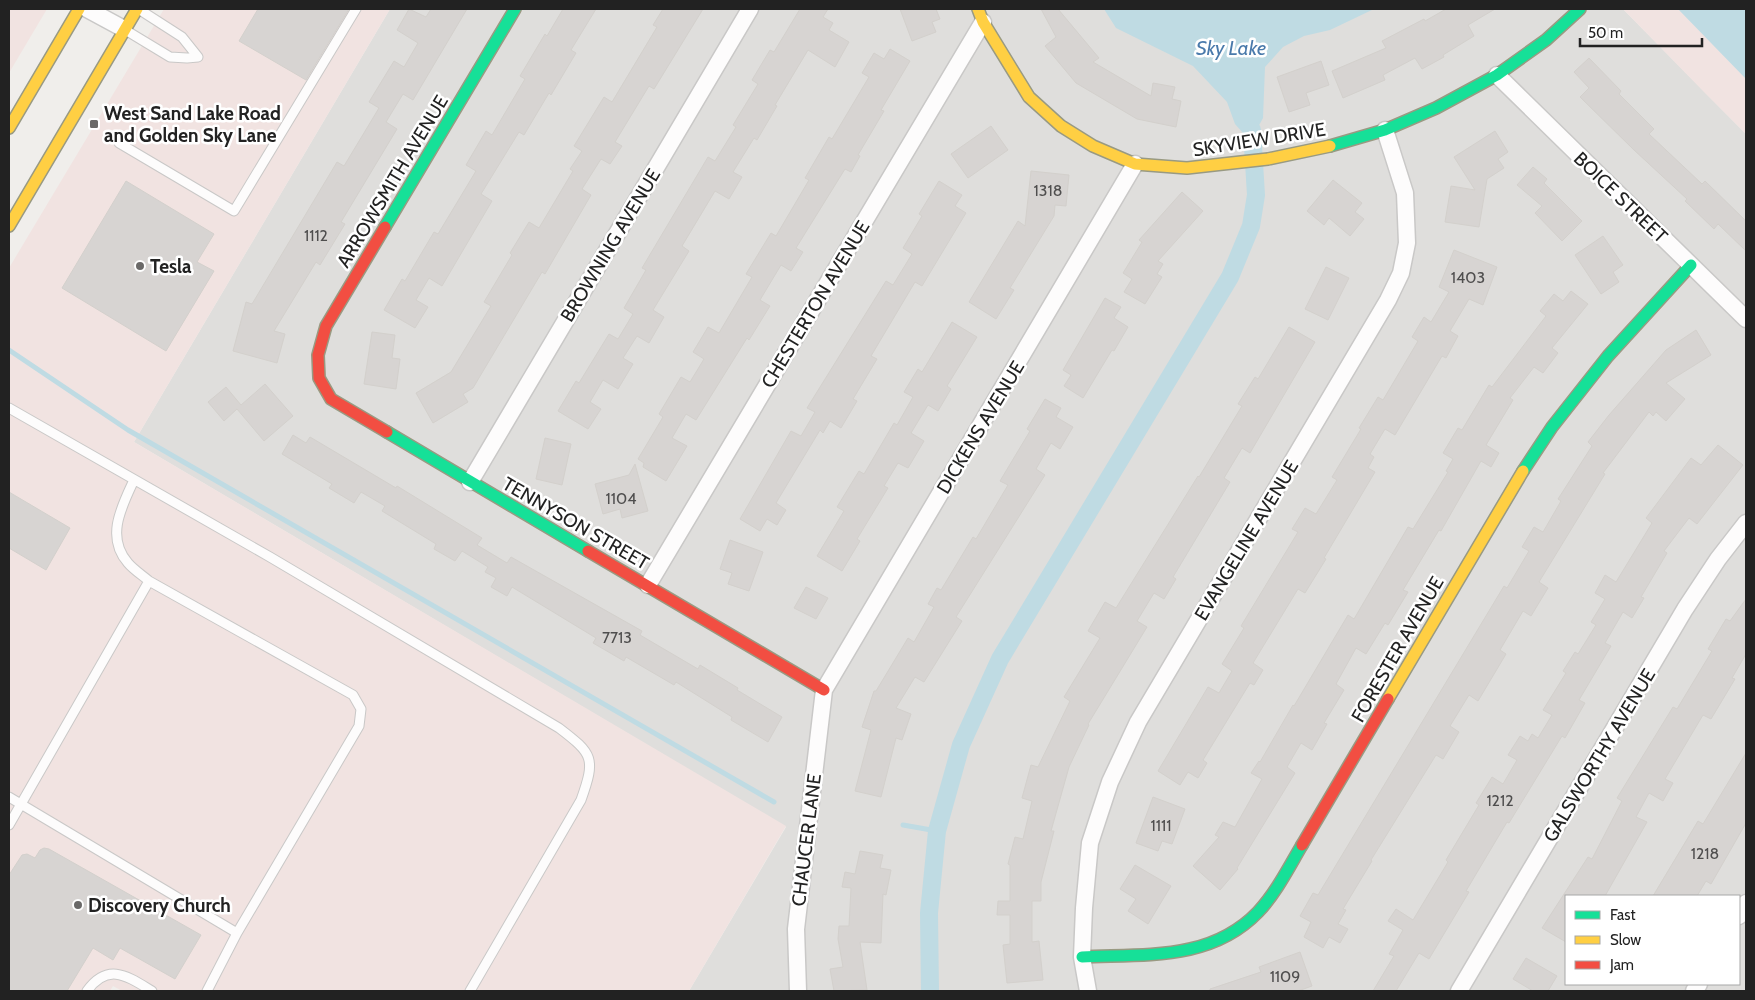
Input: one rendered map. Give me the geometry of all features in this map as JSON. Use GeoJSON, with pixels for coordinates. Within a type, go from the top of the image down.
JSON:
{"type":"FeatureCollection","features":[{"type":"Feature","properties":{"kind":"street"},"geometry":{"type":"LineString","coordinates":[[9,128],[79,9]]}},
{"type":"Feature","properties":{"kind":"street"},"geometry":{"type":"LineString","coordinates":[[86,9],[124,29]]}},
{"type":"Feature","properties":{"kind":"street"},"geometry":{"type":"LineString","coordinates":[[9,226],[124,29],[138,9]]}},
{"type":"Feature","properties":{"kind":"street","name":"ARROWSMITH AVENUE"},"geometry":{"type":"LineString","coordinates":[[319,378],[318,355],[326,326],[515,9]]}},
{"type":"Feature","properties":{"kind":"street","name":"BROWNING AVENUE"},"geometry":{"type":"LineString","coordinates":[[470,482],[750,9]]}},
{"type":"Feature","properties":{"kind":"street","name":"SKYVIEW DRIVE"},"geometry":{"type":"LineString","coordinates":[[980,16],[1029,97],[1061,126],[1093,146],[1135,164],[1187,168],[1268,159],[1323,148],[1384,130],[1436,108],[1496,75],[1540,44],[1580,9]]}},
{"type":"Feature","properties":{"kind":"street","name":"CHESTERTON AVENUE"},"geometry":{"type":"LineString","coordinates":[[648,585],[980,16]]}},
{"type":"Feature","properties":{"kind":"street","name":"BOICE STREET"},"geometry":{"type":"LineString","coordinates":[[1496,75],[1746,319]]}},
{"type":"Feature","properties":{"kind":"street","name":"EVANGELINE AVENUE"},"geometry":{"type":"LineString","coordinates":[[1088,991],[1082,957],[1090,843],[1110,782],[1138,722],[1388,300],[1402,272],[1407,243],[1405,193],[1384,130]]}},
{"type":"Feature","properties":{"kind":"street","name":"DICKENS AVENUE"},"geometry":{"type":"LineString","coordinates":[[824,690],[1135,164]]}},
{"type":"Feature","properties":{"kind":"street","name":"FORESTER AVENUE"},"geometry":{"type":"LineString","coordinates":[[1082,957],[1183,952],[1218,941],[1241,927],[1259,911],[1284,876],[1511,489],[1552,427],[1608,356],[1691,265]]}},
{"type":"Feature","properties":{"kind":"street","name":"TENNYSON STREET"},"geometry":{"type":"LineString","coordinates":[[319,378],[331,399],[824,690]]}},
{"type":"Feature","properties":{"kind":"street","name":"GALSWORTHY AVENUE"},"geometry":{"type":"LineString","coordinates":[[1459,991],[1685,609],[1718,559],[1746,523]]}},
{"type":"Feature","properties":{"kind":"street","name":"CHAUCER LANE"},"geometry":{"type":"LineString","coordinates":[[798,991],[796,929],[824,690]]}},
{"type":"Feature","properties":{"kind":"street"},"geometry":{"type":"LineString","coordinates":[[1740,914],[1746,903]]}},
{"type":"Feature","properties":{"kind":"lane"},"geometry":{"type":"LineString","coordinates":[[124,29],[170,57],[198,57],[182,37],[138,9]]}},
{"type":"Feature","properties":{"kind":"lane"},"geometry":{"type":"LineString","coordinates":[[119,143],[234,211],[356,9]]}},
{"type":"Feature","properties":{"kind":"lane"},"geometry":{"type":"LineString","coordinates":[[9,408],[270,557],[559,728],[587,752],[590,766],[581,800],[470,991]]}},
{"type":"Feature","properties":{"kind":"lane"},"geometry":{"type":"LineString","coordinates":[[134,480],[120,511],[116,542],[128,563],[149,581],[353,695],[361,709],[359,726],[237,933],[208,991]]}},
{"type":"Feature","properties":{"kind":"lane"},"geometry":{"type":"LineString","coordinates":[[9,825],[149,581]]}},
{"type":"Feature","properties":{"kind":"lane"},"geometry":{"type":"LineString","coordinates":[[9,797],[237,933]]}},
{"type":"Feature","properties":{"kind":"lane"},"geometry":{"type":"LineString","coordinates":[[86,991],[93,982],[105,974],[119,975],[135,981],[152,991]]}},
{"type":"Feature","properties":{"kind":"shaded area"},"geometry":{"type":"Polygon","coordinates":[[[9,9],[47,9],[9,73],[9,9]]]}},
{"type":"Feature","properties":{"kind":"shaded area"},"geometry":{"type":"Polygon","coordinates":[[[164,9],[390,9],[134,442],[786,826],[689,991],[122,991],[113,986],[110,991],[9,991],[9,268],[164,9]]]}},
{"type":"Feature","properties":{"kind":"shaded area"},"geometry":{"type":"Polygon","coordinates":[[[390,9],[1623,9],[1746,134],[1746,991],[689,991],[786,827],[134,442],[390,9]]]}},
{"type":"Feature","properties":{"kind":"shaded area"},"geometry":{"type":"Polygon","coordinates":[[[1623,9],[1746,9],[1746,134],[1705,93],[1623,9]]]}},
{"type":"Feature","properties":{"kind":"water","name":"Sky Lake"},"geometry":{"type":"Polygon","coordinates":[[[1104,9],[1374,9],[1330,30],[1304,36],[1283,47],[1265,67],[1263,118],[1257,129],[1243,133],[1235,124],[1227,102],[1193,66],[1116,28],[1104,9]]]}},
{"type":"Feature","properties":{"kind":"water"},"geometry":{"type":"Polygon","coordinates":[[[1678,9],[1746,9],[1746,79],[1678,9]]]}},
{"type":"Feature","properties":{"kind":"building"},"geometry":{"type":"Polygon","coordinates":[[[258,9],[349,9],[306,80],[239,41],[258,9]]]}},
{"type":"Feature","properties":{"kind":"building"},"geometry":{"type":"Polygon","coordinates":[[[409,9],[426,17],[431,9],[467,9],[413,100],[403,94],[386,122],[397,129],[341,222],[345,224],[320,265],[316,262],[274,331],[285,334],[277,363],[233,351],[246,302],[252,304],[337,162],[344,166],[379,108],[369,102],[394,61],[404,67],[418,43],[397,30],[409,9]]]}},
{"type":"Feature","properties":{"kind":"building"},"geometry":{"type":"Polygon","coordinates":[[[563,9],[596,9],[571,50],[576,53],[551,95],[549,93],[524,135],[519,132],[481,194],[492,201],[442,286],[429,278],[416,300],[428,307],[415,328],[384,310],[402,279],[405,281],[434,232],[438,234],[476,171],[466,165],[486,131],[492,135],[525,79],[520,76],[545,34],[547,36],[563,9]]]}},
{"type":"Feature","properties":{"kind":"building"},"geometry":{"type":"Polygon","coordinates":[[[663,9],[703,9],[654,89],[649,86],[615,142],[622,146],[610,164],[601,159],[582,189],[591,195],[545,274],[542,272],[473,388],[463,394],[468,402],[433,423],[416,393],[451,372],[491,306],[484,302],[512,255],[510,253],[529,222],[539,228],[573,171],[570,169],[582,151],[574,146],[604,97],[612,102],[657,27],[653,25],[663,9]]]}},
{"type":"Feature","properties":{"kind":"building"},"geometry":{"type":"Polygon","coordinates":[[[800,9],[828,9],[823,17],[833,23],[829,30],[849,42],[835,67],[808,50],[775,105],[777,106],[757,140],[754,138],[733,172],[742,177],[729,199],[715,191],[682,246],[689,251],[653,310],[664,317],[649,343],[637,336],[623,358],[633,364],[618,389],[603,380],[590,402],[601,409],[588,429],[558,411],[576,381],[579,383],[609,334],[618,339],[633,314],[624,308],[646,270],[642,268],[708,157],[715,161],[736,127],[733,125],[758,84],[752,80],[770,50],[774,52],[800,9]]]}},
{"type":"Feature","properties":{"kind":"building"},"geometry":{"type":"Polygon","coordinates":[[[900,9],[936,9],[940,19],[932,22],[936,32],[912,41],[900,9]]]}},
{"type":"Feature","properties":{"kind":"building"},"geometry":{"type":"Polygon","coordinates":[[[1041,9],[1058,9],[1099,58],[1093,62],[1151,96],[1153,83],[1175,87],[1172,99],[1181,101],[1176,127],[1137,119],[1076,83],[1045,46],[1056,37],[1041,9]]]}},
{"type":"Feature","properties":{"kind":"building"},"geometry":{"type":"Polygon","coordinates":[[[1446,9],[1495,9],[1468,25],[1474,36],[1443,55],[1444,57],[1422,69],[1415,58],[1383,75],[1385,80],[1343,98],[1332,71],[1386,48],[1382,41],[1446,9]]]}},
{"type":"Feature","properties":{"kind":"building"},"geometry":{"type":"Polygon","coordinates":[[[890,49],[910,61],[881,110],[884,111],[858,155],[860,156],[851,172],[845,169],[796,248],[803,252],[791,271],[781,265],[760,300],[770,306],[749,340],[747,338],[696,420],[686,414],[672,438],[687,446],[666,481],[643,467],[644,463],[638,459],[663,417],[659,414],[681,377],[690,382],[704,359],[693,352],[708,327],[719,333],[752,277],[746,274],[771,233],[776,236],[809,180],[805,178],[829,137],[832,139],[869,77],[862,73],[874,53],[884,59],[890,49]]]}},
{"type":"Feature","properties":{"kind":"building"},"geometry":{"type":"Polygon","coordinates":[[[1589,58],[1621,91],[1619,94],[1654,129],[1649,134],[1702,184],[1705,181],[1746,221],[1746,251],[1718,224],[1714,229],[1685,201],[1687,199],[1580,97],[1589,88],[1574,72],[1589,58]]]}},
{"type":"Feature","properties":{"kind":"building"},"geometry":{"type":"Polygon","coordinates":[[[1321,61],[1329,85],[1306,93],[1310,105],[1289,112],[1277,77],[1321,61]]]}},
{"type":"Feature","properties":{"kind":"building"},"geometry":{"type":"Polygon","coordinates":[[[991,126],[1008,150],[968,178],[951,154],[991,126]]]}},
{"type":"Feature","properties":{"kind":"building"},"geometry":{"type":"Polygon","coordinates":[[[1495,131],[1508,152],[1498,159],[1504,168],[1487,179],[1479,227],[1445,222],[1451,186],[1475,190],[1454,157],[1495,131]]]}},
{"type":"Feature","properties":{"kind":"building"},"geometry":{"type":"Polygon","coordinates":[[[1533,167],[1547,179],[1544,183],[1582,221],[1562,241],[1535,213],[1542,206],[1517,185],[1533,167]]]}},
{"type":"Feature","properties":{"kind":"building"},"geometry":{"type":"Polygon","coordinates":[[[1031,171],[1069,175],[1066,206],[1055,205],[1054,216],[1010,288],[1014,290],[996,319],[969,302],[1018,221],[1025,226],[1031,171]]]}},
{"type":"Feature","properties":{"kind":"building"},"geometry":{"type":"Polygon","coordinates":[[[1333,180],[1362,203],[1355,212],[1364,219],[1350,236],[1329,218],[1324,225],[1307,211],[1333,180]]]}},
{"type":"Feature","properties":{"kind":"building","name":"Tesla"},"geometry":{"type":"Polygon","coordinates":[[[126,181],[214,234],[197,262],[214,271],[166,351],[62,288],[126,181]]]}},
{"type":"Feature","properties":{"kind":"building"},"geometry":{"type":"Polygon","coordinates":[[[939,181],[962,195],[955,206],[966,213],[922,286],[915,282],[871,356],[877,359],[853,399],[857,401],[841,428],[830,421],[823,433],[820,430],[776,503],[786,510],[777,525],[767,519],[760,531],[740,519],[791,431],[801,436],[815,412],[807,408],[886,281],[893,285],[912,254],[903,248],[922,216],[919,214],[939,181]]]}},
{"type":"Feature","properties":{"kind":"building"},"geometry":{"type":"Polygon","coordinates":[[[1182,192],[1203,211],[1158,261],[1163,264],[1157,274],[1162,277],[1145,304],[1124,292],[1132,279],[1123,273],[1142,242],[1139,240],[1182,192]]]}},
{"type":"Feature","properties":{"kind":"building"},"geometry":{"type":"Polygon","coordinates":[[[1603,236],[1623,265],[1613,272],[1619,282],[1601,294],[1575,255],[1603,236]]]}},
{"type":"Feature","properties":{"kind":"building"},"geometry":{"type":"Polygon","coordinates":[[[1454,250],[1497,267],[1483,305],[1469,299],[1450,331],[1458,336],[1446,358],[1442,356],[1395,435],[1385,429],[1370,454],[1374,457],[1368,468],[1375,472],[1324,558],[1326,559],[1305,593],[1298,589],[1253,663],[1263,670],[1254,685],[1250,683],[1203,760],[1207,763],[1198,778],[1188,772],[1180,785],[1158,771],[1208,687],[1219,693],[1232,671],[1222,664],[1244,628],[1241,626],[1298,532],[1292,529],[1305,508],[1316,514],[1337,480],[1332,477],[1361,429],[1359,428],[1378,397],[1383,400],[1418,341],[1412,337],[1424,317],[1431,322],[1449,292],[1439,287],[1454,250]]]}},
{"type":"Feature","properties":{"kind":"building"},"geometry":{"type":"Polygon","coordinates":[[[1326,267],[1349,278],[1328,320],[1305,309],[1326,267]]]}},
{"type":"Feature","properties":{"kind":"building"},"geometry":{"type":"Polygon","coordinates":[[[1571,291],[1588,304],[1552,348],[1558,353],[1543,373],[1534,367],[1510,398],[1513,400],[1486,445],[1499,453],[1491,467],[1481,461],[1441,531],[1439,530],[1403,590],[1408,592],[1388,625],[1385,623],[1366,654],[1356,648],[1336,684],[1344,690],[1324,723],[1327,724],[1312,750],[1301,743],[1287,767],[1295,773],[1238,869],[1220,890],[1193,866],[1219,837],[1215,835],[1223,822],[1235,827],[1262,779],[1251,773],[1260,762],[1348,615],[1354,619],[1408,527],[1413,529],[1448,472],[1446,471],[1453,459],[1443,453],[1458,428],[1462,430],[1489,385],[1492,387],[1546,316],[1540,311],[1554,294],[1563,301],[1571,291]]]}},
{"type":"Feature","properties":{"kind":"building"},"geometry":{"type":"Polygon","coordinates":[[[1105,298],[1121,307],[1114,318],[1128,327],[1083,398],[1064,386],[1071,375],[1063,370],[1105,298]]]}},
{"type":"Feature","properties":{"kind":"building"},"geometry":{"type":"Polygon","coordinates":[[[952,322],[977,337],[947,386],[951,389],[938,411],[928,405],[911,433],[924,441],[908,468],[898,463],[884,486],[888,488],[857,539],[860,541],[842,571],[817,556],[844,511],[837,507],[859,471],[864,474],[894,423],[897,425],[913,397],[904,392],[918,369],[922,372],[952,322]]]}},
{"type":"Feature","properties":{"kind":"building"},"geometry":{"type":"Polygon","coordinates":[[[1289,327],[1315,342],[1250,453],[1242,448],[1224,478],[1230,482],[1173,577],[1176,579],[1164,599],[1154,593],[1137,621],[1147,627],[1088,724],[1069,767],[1051,831],[1054,831],[1041,882],[1041,901],[1032,901],[1032,942],[1039,941],[1043,980],[1007,983],[1003,945],[1010,944],[1010,915],[997,915],[998,901],[1010,901],[1010,865],[1008,864],[1015,837],[1023,839],[1032,801],[1022,798],[1031,765],[1038,767],[1070,701],[1064,697],[1100,638],[1088,631],[1105,602],[1116,608],[1242,406],[1238,404],[1255,377],[1258,379],[1289,327]]]}},
{"type":"Feature","properties":{"kind":"building"},"geometry":{"type":"Polygon","coordinates":[[[1696,330],[1711,355],[1666,383],[1685,399],[1666,421],[1656,412],[1653,416],[1649,412],[1603,473],[1605,474],[1539,582],[1548,588],[1531,616],[1523,611],[1500,650],[1506,654],[1478,701],[1469,695],[1450,726],[1459,732],[1443,759],[1436,755],[1343,909],[1346,910],[1338,924],[1348,929],[1340,943],[1329,937],[1323,948],[1304,937],[1311,922],[1300,916],[1313,893],[1318,895],[1504,586],[1507,588],[1529,551],[1522,547],[1534,527],[1543,532],[1561,501],[1558,499],[1592,446],[1588,442],[1666,350],[1696,330]]]}},
{"type":"Feature","properties":{"kind":"building"},"geometry":{"type":"Polygon","coordinates":[[[372,332],[395,335],[392,358],[400,359],[396,389],[364,384],[372,332]]]}},
{"type":"Feature","properties":{"kind":"building"},"geometry":{"type":"Polygon","coordinates":[[[265,384],[293,416],[264,441],[237,409],[224,421],[208,402],[226,387],[241,405],[265,384]]]}},
{"type":"Feature","properties":{"kind":"building"},"geometry":{"type":"Polygon","coordinates":[[[1045,399],[1061,408],[1056,417],[1073,427],[1060,449],[1051,443],[1036,469],[1045,475],[956,617],[962,621],[924,682],[915,677],[896,708],[911,714],[902,740],[896,738],[881,797],[855,791],[871,730],[862,727],[874,691],[876,691],[908,638],[914,642],[934,607],[928,604],[937,588],[941,590],[973,537],[976,539],[1008,485],[1000,481],[1030,431],[1027,429],[1045,399]]]}},
{"type":"Feature","properties":{"kind":"building"},"geometry":{"type":"Polygon","coordinates":[[[293,435],[306,443],[310,437],[396,488],[397,486],[482,538],[477,545],[507,563],[511,557],[642,631],[640,635],[698,669],[700,665],[738,688],[737,690],[782,717],[768,742],[731,720],[732,717],[676,682],[674,685],[626,657],[624,661],[593,643],[596,638],[512,587],[507,596],[491,587],[496,578],[485,572],[488,567],[462,551],[455,561],[434,549],[436,544],[382,511],[385,506],[361,492],[354,503],[329,488],[332,484],[282,454],[293,435]]]}},
{"type":"Feature","properties":{"kind":"building"},"geometry":{"type":"Polygon","coordinates":[[[545,438],[571,444],[562,485],[536,479],[545,438]]]}},
{"type":"Feature","properties":{"kind":"building"},"geometry":{"type":"Polygon","coordinates":[[[1718,445],[1743,465],[1697,524],[1689,518],[1664,551],[1667,553],[1641,597],[1644,598],[1632,618],[1623,612],[1605,643],[1611,646],[1579,700],[1585,703],[1565,738],[1562,736],[1509,823],[1507,822],[1466,891],[1469,892],[1429,959],[1419,953],[1396,991],[1373,991],[1394,956],[1389,954],[1403,930],[1388,921],[1396,909],[1413,920],[1448,862],[1446,860],[1479,805],[1476,803],[1492,777],[1503,784],[1517,760],[1508,755],[1520,736],[1528,741],[1532,734],[1538,738],[1552,715],[1543,710],[1566,673],[1563,671],[1575,652],[1578,654],[1596,625],[1591,622],[1605,599],[1595,593],[1605,575],[1616,582],[1652,523],[1646,518],[1691,458],[1701,465],[1718,445]]]}},
{"type":"Feature","properties":{"kind":"building"},"geometry":{"type":"Polygon","coordinates":[[[635,464],[648,511],[622,518],[620,509],[603,514],[595,484],[629,475],[635,464]]]}},
{"type":"Feature","properties":{"kind":"building"},"geometry":{"type":"Polygon","coordinates":[[[9,492],[70,528],[46,570],[9,548],[9,492]]]}},
{"type":"Feature","properties":{"kind":"building"},"geometry":{"type":"Polygon","coordinates":[[[730,540],[763,552],[749,591],[728,584],[732,573],[720,569],[730,540]]]}},
{"type":"Feature","properties":{"kind":"building"},"geometry":{"type":"Polygon","coordinates":[[[806,587],[828,598],[816,619],[794,608],[806,587]]]}},
{"type":"Feature","properties":{"kind":"building"},"geometry":{"type":"Polygon","coordinates":[[[1746,599],[1746,654],[1732,678],[1735,679],[1711,719],[1703,715],[1665,779],[1673,783],[1663,801],[1649,793],[1636,817],[1647,822],[1606,895],[1565,895],[1565,941],[1542,928],[1588,857],[1592,859],[1622,801],[1617,798],[1673,707],[1677,709],[1712,651],[1708,649],[1726,619],[1730,621],[1746,599]]]}},
{"type":"Feature","properties":{"kind":"building"},"geometry":{"type":"Polygon","coordinates":[[[1746,753],[1746,823],[1711,884],[1706,881],[1698,895],[1654,895],[1698,821],[1703,824],[1746,753]]]}},
{"type":"Feature","properties":{"kind":"building"},"geometry":{"type":"Polygon","coordinates":[[[1153,797],[1185,809],[1172,844],[1162,841],[1158,851],[1136,843],[1153,797]]]}},
{"type":"Feature","properties":{"kind":"building","name":"Discovery Church"},"geometry":{"type":"Polygon","coordinates":[[[44,848],[49,849],[201,935],[175,979],[120,948],[113,960],[93,948],[67,991],[9,991],[9,875],[22,855],[27,854],[35,858],[40,850],[44,848]]]}},
{"type":"Feature","properties":{"kind":"building"},"geometry":{"type":"Polygon","coordinates":[[[860,851],[883,855],[880,868],[891,870],[886,895],[883,894],[881,943],[860,942],[867,990],[834,991],[830,969],[843,967],[838,939],[839,926],[849,926],[851,888],[842,887],[845,872],[855,874],[860,851]]]}},
{"type":"Feature","properties":{"kind":"building"},"geometry":{"type":"Polygon","coordinates":[[[1135,865],[1171,886],[1148,924],[1128,911],[1136,899],[1120,889],[1135,865]]]}},
{"type":"Feature","properties":{"kind":"building"},"geometry":{"type":"Polygon","coordinates":[[[1300,952],[1312,986],[1298,991],[1210,991],[1210,989],[1261,972],[1259,967],[1300,952]]]}},
{"type":"Feature","properties":{"kind":"building"},"geometry":{"type":"Polygon","coordinates":[[[1526,958],[1557,976],[1548,991],[1533,991],[1513,979],[1526,958]]]}},
{"type":"Feature","properties":{"kind":"waterway"},"geometry":{"type":"LineString","coordinates":[[930,991],[929,913],[937,831],[961,745],[1000,659],[1230,277],[1251,226],[1256,195],[1252,130]]}},
{"type":"Feature","properties":{"kind":"waterway"},"geometry":{"type":"LineString","coordinates":[[9,350],[128,430],[774,802]]}},
{"type":"Feature","properties":{"kind":"waterway"},"geometry":{"type":"LineString","coordinates":[[903,825],[937,831]]}},
{"type":"Feature","properties":{"kind":"traffic: fast"},"geometry":{"type":"LineString","coordinates":[[385,227],[515,9]]}},
{"type":"Feature","properties":{"kind":"traffic: fast"},"geometry":{"type":"LineString","coordinates":[[1330,146],[1385,130],[1436,108],[1497,75],[1546,40],[1580,9]]}},
{"type":"Feature","properties":{"kind":"traffic: fast"},"geometry":{"type":"LineString","coordinates":[[1523,471],[1552,427],[1608,356],[1691,265]]}},
{"type":"Feature","properties":{"kind":"traffic: fast"},"geometry":{"type":"LineString","coordinates":[[387,432],[588,551]]}},
{"type":"Feature","properties":{"kind":"traffic: fast"},"geometry":{"type":"LineString","coordinates":[[1082,957],[1176,952],[1220,939],[1240,928],[1265,905],[1302,845]]}},
{"type":"Feature","properties":{"kind":"traffic: slow"},"geometry":{"type":"LineString","coordinates":[[9,128],[79,9]]}},
{"type":"Feature","properties":{"kind":"traffic: slow"},"geometry":{"type":"LineString","coordinates":[[9,226],[137,9]]}},
{"type":"Feature","properties":{"kind":"traffic: slow"},"geometry":{"type":"LineString","coordinates":[[978,9],[983,22],[1029,97],[1061,126],[1093,146],[1135,164],[1187,168],[1268,159],[1330,146]]}},
{"type":"Feature","properties":{"kind":"traffic: slow"},"geometry":{"type":"LineString","coordinates":[[1388,699],[1523,471]]}},
{"type":"Feature","properties":{"kind":"traffic: jam"},"geometry":{"type":"LineString","coordinates":[[385,227],[326,326],[318,355],[319,378],[331,399],[387,432]]}},
{"type":"Feature","properties":{"kind":"traffic: jam"},"geometry":{"type":"LineString","coordinates":[[588,551],[824,690]]}},
{"type":"Feature","properties":{"kind":"traffic: jam"},"geometry":{"type":"LineString","coordinates":[[1302,845],[1388,699]]}},
{"type":"Feature","properties":{"kind":"place","name":"West Sand Lake Road and Golden Sky Lane"},"geometry":{"type":"Point","coordinates":[94,124]}},
{"type":"Feature","properties":{"kind":"place","name":"Tesla"},"geometry":{"type":"Point","coordinates":[140,266]}},
{"type":"Feature","properties":{"kind":"place","name":"Discovery Church"},"geometry":{"type":"Point","coordinates":[78,905]}}]}
